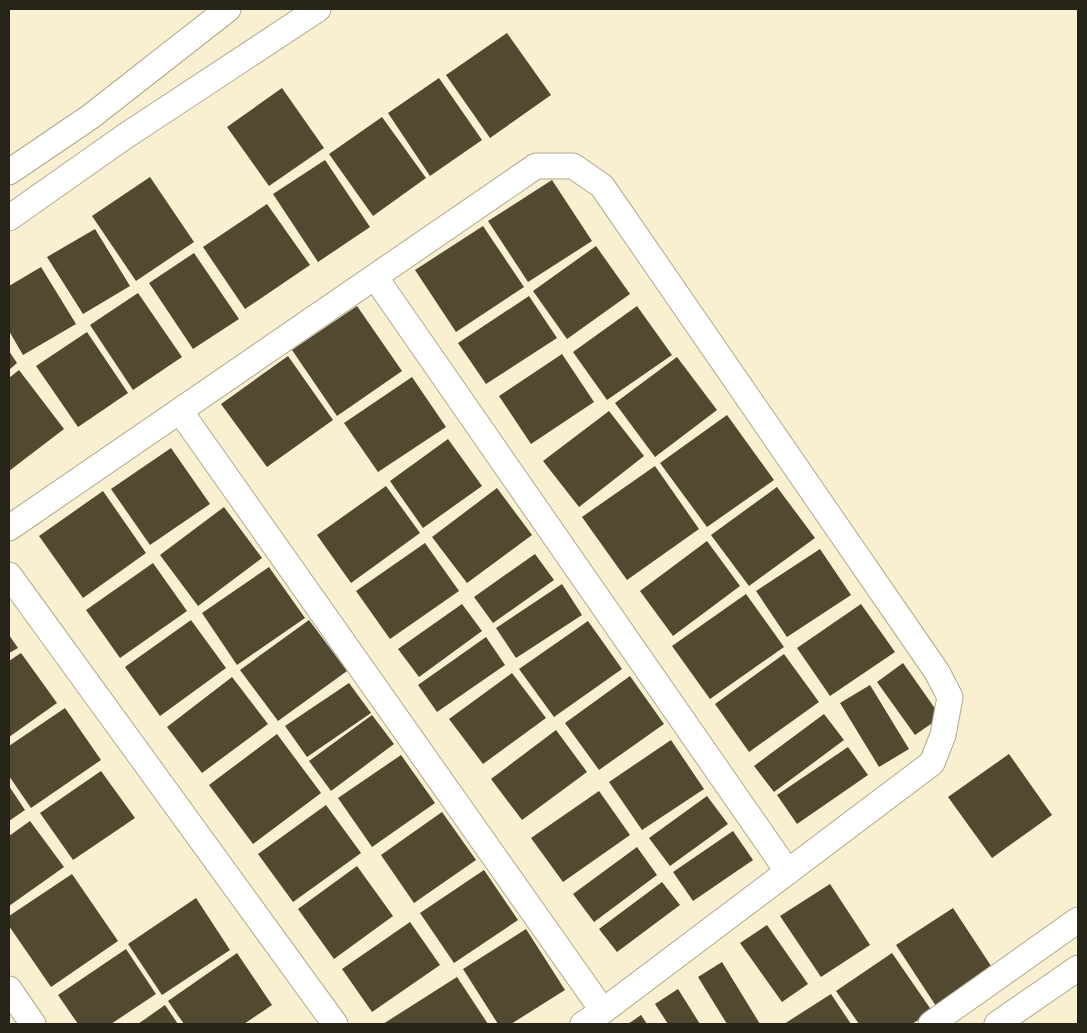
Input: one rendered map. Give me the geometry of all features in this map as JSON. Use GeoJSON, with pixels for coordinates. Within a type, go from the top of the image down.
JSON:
{"type":"FeatureCollection","features":[{"type":"Feature","properties":{"kind":"street"},"geometry":{"type":"LineString","coordinates":[[9,172],[90,117],[228,9]]}},
{"type":"Feature","properties":{"kind":"street"},"geometry":{"type":"LineString","coordinates":[[9,218],[124,137],[318,9]]}},
{"type":"Feature","properties":{"kind":"street"},"geometry":{"type":"LineString","coordinates":[[9,528],[536,166],[574,166],[602,186],[932,664],[950,697],[943,735],[932,763],[593,1018],[180,411]]}},
{"type":"Feature","properties":{"kind":"street"},"geometry":{"type":"LineString","coordinates":[[375,277],[788,872]]}},
{"type":"Feature","properties":{"kind":"street"},"geometry":{"type":"LineString","coordinates":[[9,575],[335,1024]]}},
{"type":"Feature","properties":{"kind":"street"},"geometry":{"type":"LineString","coordinates":[[931,1024],[1078,920]]}},
{"type":"Feature","properties":{"kind":"street"},"geometry":{"type":"LineString","coordinates":[[997,1024],[1078,968]]}},
{"type":"Feature","properties":{"kind":"street"},"geometry":{"type":"LineString","coordinates":[[9,989],[33,1024]]}},
{"type":"Feature","properties":{"kind":"building"},"geometry":{"type":"Polygon","coordinates":[[[507,33],[551,95],[490,138],[446,75],[507,33]]]}},
{"type":"Feature","properties":{"kind":"building"},"geometry":{"type":"Polygon","coordinates":[[[439,78],[482,140],[430,176],[388,113],[439,78]]]}},
{"type":"Feature","properties":{"kind":"building"},"geometry":{"type":"Polygon","coordinates":[[[282,88],[324,148],[269,186],[227,127],[282,88]]]}},
{"type":"Feature","properties":{"kind":"building"},"geometry":{"type":"Polygon","coordinates":[[[382,117],[426,178],[373,216],[329,154],[382,117]]]}},
{"type":"Feature","properties":{"kind":"building"},"geometry":{"type":"Polygon","coordinates":[[[325,160],[370,227],[318,262],[273,194],[325,160]]]}},
{"type":"Feature","properties":{"kind":"building"},"geometry":{"type":"Polygon","coordinates":[[[150,177],[194,242],[136,281],[92,216],[150,177]]]}},
{"type":"Feature","properties":{"kind":"building"},"geometry":{"type":"Polygon","coordinates":[[[552,180],[592,241],[528,282],[488,221],[552,180]]]}},
{"type":"Feature","properties":{"kind":"building"},"geometry":{"type":"Polygon","coordinates":[[[267,204],[310,265],[245,309],[203,247],[267,204]]]}},
{"type":"Feature","properties":{"kind":"building"},"geometry":{"type":"Polygon","coordinates":[[[483,226],[524,287],[456,332],[415,270],[483,226]]]}},
{"type":"Feature","properties":{"kind":"building"},"geometry":{"type":"Polygon","coordinates":[[[95,229],[130,286],[83,314],[47,257],[95,229]]]}},
{"type":"Feature","properties":{"kind":"building"},"geometry":{"type":"Polygon","coordinates":[[[596,246],[630,294],[567,339],[533,291],[596,246]]]}},
{"type":"Feature","properties":{"kind":"building"},"geometry":{"type":"Polygon","coordinates":[[[194,253],[239,319],[193,349],[149,283],[194,253]]]}},
{"type":"Feature","properties":{"kind":"building"},"geometry":{"type":"Polygon","coordinates":[[[41,267],[76,324],[23,355],[9,331],[9,286],[41,267]]]}},
{"type":"Feature","properties":{"kind":"building"},"geometry":{"type":"Polygon","coordinates":[[[138,293],[182,357],[133,390],[90,325],[138,293]]]}},
{"type":"Feature","properties":{"kind":"building"},"geometry":{"type":"Polygon","coordinates":[[[529,296],[557,338],[486,384],[458,343],[529,296]]]}},
{"type":"Feature","properties":{"kind":"building"},"geometry":{"type":"Polygon","coordinates":[[[357,306],[402,371],[337,416],[292,350],[357,306]]]}},
{"type":"Feature","properties":{"kind":"building"},"geometry":{"type":"Polygon","coordinates":[[[637,306],[672,355],[607,400],[573,352],[637,306]]]}},
{"type":"Feature","properties":{"kind":"building"},"geometry":{"type":"Polygon","coordinates":[[[87,332],[128,393],[78,427],[36,366],[87,332]]]}},
{"type":"Feature","properties":{"kind":"building"},"geometry":{"type":"Polygon","coordinates":[[[9,351],[17,363],[9,370],[9,351]]]}},
{"type":"Feature","properties":{"kind":"building"},"geometry":{"type":"Polygon","coordinates":[[[562,354],[594,402],[531,444],[499,396],[562,354]]]}},
{"type":"Feature","properties":{"kind":"building"},"geometry":{"type":"Polygon","coordinates":[[[288,356],[333,420],[267,467],[221,404],[288,356]]]}},
{"type":"Feature","properties":{"kind":"building"},"geometry":{"type":"Polygon","coordinates":[[[677,357],[717,410],[655,457],[615,403],[677,357]]]}},
{"type":"Feature","properties":{"kind":"building"},"geometry":{"type":"Polygon","coordinates":[[[19,370],[64,429],[9,471],[9,378],[19,370]]]}},
{"type":"Feature","properties":{"kind":"building"},"geometry":{"type":"Polygon","coordinates":[[[412,377],[446,427],[378,472],[344,423],[412,377]]]}},
{"type":"Feature","properties":{"kind":"building"},"geometry":{"type":"Polygon","coordinates":[[[609,411],[644,456],[579,507],[543,461],[609,411]]]}},
{"type":"Feature","properties":{"kind":"building"},"geometry":{"type":"Polygon","coordinates":[[[727,415],[774,480],[707,527],[660,463],[727,415]]]}},
{"type":"Feature","properties":{"kind":"building"},"geometry":{"type":"Polygon","coordinates":[[[448,439],[482,486],[423,528],[390,481],[448,439]]]}},
{"type":"Feature","properties":{"kind":"building"},"geometry":{"type":"Polygon","coordinates":[[[171,448],[210,504],[150,545],[111,489],[171,448]]]}},
{"type":"Feature","properties":{"kind":"building"},"geometry":{"type":"Polygon","coordinates":[[[655,466],[699,529],[627,580],[582,517],[655,466]]]}},
{"type":"Feature","properties":{"kind":"building"},"geometry":{"type":"Polygon","coordinates":[[[386,486],[420,533],[351,583],[317,535],[386,486]]]}},
{"type":"Feature","properties":{"kind":"building"},"geometry":{"type":"Polygon","coordinates":[[[777,487],[815,538],[749,586],[711,535],[777,487]]]}},
{"type":"Feature","properties":{"kind":"building"},"geometry":{"type":"Polygon","coordinates":[[[497,488],[532,535],[467,583],[432,537],[497,488]]]}},
{"type":"Feature","properties":{"kind":"building"},"geometry":{"type":"Polygon","coordinates":[[[103,491],[146,553],[83,598],[39,536],[103,491]]]}},
{"type":"Feature","properties":{"kind":"building"},"geometry":{"type":"Polygon","coordinates":[[[224,507],[262,558],[198,606],[160,555],[224,507]]]}},
{"type":"Feature","properties":{"kind":"building"},"geometry":{"type":"Polygon","coordinates":[[[707,541],[740,586],[673,636],[640,591],[707,541]]]}},
{"type":"Feature","properties":{"kind":"building"},"geometry":{"type":"Polygon","coordinates":[[[425,543],[459,591],[390,639],[356,591],[425,543]]]}},
{"type":"Feature","properties":{"kind":"building"},"geometry":{"type":"Polygon","coordinates":[[[820,549],[851,595],[787,637],[756,591],[820,549]]]}},
{"type":"Feature","properties":{"kind":"building"},"geometry":{"type":"Polygon","coordinates":[[[535,554],[554,580],[493,623],[474,597],[535,554]]]}},
{"type":"Feature","properties":{"kind":"building"},"geometry":{"type":"Polygon","coordinates":[[[153,563],[187,611],[120,658],[86,610],[153,563]]]}},
{"type":"Feature","properties":{"kind":"building"},"geometry":{"type":"Polygon","coordinates":[[[269,567],[305,618],[237,665],[202,613],[269,567]]]}},
{"type":"Feature","properties":{"kind":"building"},"geometry":{"type":"Polygon","coordinates":[[[562,584],[582,615],[516,658],[496,628],[562,584]]]}},
{"type":"Feature","properties":{"kind":"building"},"geometry":{"type":"Polygon","coordinates":[[[746,594],[784,647],[710,699],[672,646],[746,594]]]}},
{"type":"Feature","properties":{"kind":"building"},"geometry":{"type":"Polygon","coordinates":[[[462,604],[482,631],[419,677],[398,649],[462,604]]]}},
{"type":"Feature","properties":{"kind":"building"},"geometry":{"type":"Polygon","coordinates":[[[861,604],[895,652],[830,696],[797,648],[861,604]]]}},
{"type":"Feature","properties":{"kind":"building"},"geometry":{"type":"Polygon","coordinates":[[[191,620],[226,668],[160,716],[125,667],[191,620]]]}},
{"type":"Feature","properties":{"kind":"building"},"geometry":{"type":"Polygon","coordinates":[[[309,620],[347,671],[278,721],[240,670],[309,620]]]}},
{"type":"Feature","properties":{"kind":"building"},"geometry":{"type":"Polygon","coordinates":[[[588,621],[622,669],[554,717],[519,669],[588,621]]]}},
{"type":"Feature","properties":{"kind":"building"},"geometry":{"type":"Polygon","coordinates":[[[9,635],[18,648],[9,653],[9,635]]]}},
{"type":"Feature","properties":{"kind":"building"},"geometry":{"type":"Polygon","coordinates":[[[486,637],[505,665],[437,712],[418,685],[486,637]]]}},
{"type":"Feature","properties":{"kind":"building"},"geometry":{"type":"Polygon","coordinates":[[[21,653],[57,703],[9,737],[9,661],[21,653]]]}},
{"type":"Feature","properties":{"kind":"building"},"geometry":{"type":"Polygon","coordinates":[[[784,654],[819,702],[749,752],[715,704],[784,654]]]}},
{"type":"Feature","properties":{"kind":"building"},"geometry":{"type":"Polygon","coordinates":[[[903,663],[941,717],[915,735],[877,682],[903,663]]]}},
{"type":"Feature","properties":{"kind":"building"},"geometry":{"type":"Polygon","coordinates":[[[512,673],[546,718],[483,764],[449,719],[512,673]]]}},
{"type":"Feature","properties":{"kind":"building"},"geometry":{"type":"Polygon","coordinates":[[[630,676],[664,724],[599,770],[565,723],[630,676]]]}},
{"type":"Feature","properties":{"kind":"building"},"geometry":{"type":"Polygon","coordinates":[[[232,677],[268,724],[202,773],[167,727],[232,677]]]}},
{"type":"Feature","properties":{"kind":"building"},"geometry":{"type":"Polygon","coordinates":[[[349,683],[371,713],[307,757],[285,726],[349,683]]]}},
{"type":"Feature","properties":{"kind":"building"},"geometry":{"type":"Polygon","coordinates":[[[870,685],[909,749],[879,767],[840,703],[870,685]]]}},
{"type":"Feature","properties":{"kind":"building"},"geometry":{"type":"Polygon","coordinates":[[[65,708],[101,760],[31,808],[9,776],[9,746],[65,708]]]}},
{"type":"Feature","properties":{"kind":"building"},"geometry":{"type":"Polygon","coordinates":[[[824,714],[844,740],[774,792],[754,766],[824,714]]]}},
{"type":"Feature","properties":{"kind":"building"},"geometry":{"type":"Polygon","coordinates":[[[372,715],[394,744],[331,791],[309,761],[372,715]]]}},
{"type":"Feature","properties":{"kind":"building"},"geometry":{"type":"Polygon","coordinates":[[[556,730],[587,772],[522,820],[491,779],[556,730]]]}},
{"type":"Feature","properties":{"kind":"building"},"geometry":{"type":"Polygon","coordinates":[[[277,734],[321,793],[253,844],[209,785],[277,734]]]}},
{"type":"Feature","properties":{"kind":"building"},"geometry":{"type":"Polygon","coordinates":[[[671,740],[704,789],[642,830],[609,782],[671,740]]]}},
{"type":"Feature","properties":{"kind":"building"},"geometry":{"type":"Polygon","coordinates":[[[848,747],[868,775],[797,824],[777,795],[848,747]]]}},
{"type":"Feature","properties":{"kind":"building"},"geometry":{"type":"Polygon","coordinates":[[[1009,754],[1052,815],[992,858],[948,797],[1009,754]]]}},
{"type":"Feature","properties":{"kind":"building"},"geometry":{"type":"Polygon","coordinates":[[[401,755],[435,803],[372,847],[338,798],[401,755]]]}},
{"type":"Feature","properties":{"kind":"building"},"geometry":{"type":"Polygon","coordinates":[[[101,771],[135,818],[73,860],[40,813],[101,771]]]}},
{"type":"Feature","properties":{"kind":"building"},"geometry":{"type":"Polygon","coordinates":[[[9,786],[25,810],[9,821],[9,786]]]}},
{"type":"Feature","properties":{"kind":"building"},"geometry":{"type":"Polygon","coordinates":[[[599,791],[630,835],[563,882],[531,838],[599,791]]]}},
{"type":"Feature","properties":{"kind":"building"},"geometry":{"type":"Polygon","coordinates":[[[707,796],[728,824],[670,866],[649,838],[707,796]]]}},
{"type":"Feature","properties":{"kind":"building"},"geometry":{"type":"Polygon","coordinates":[[[326,805],[361,853],[293,902],[258,854],[326,805]]]}},
{"type":"Feature","properties":{"kind":"building"},"geometry":{"type":"Polygon","coordinates":[[[442,812],[476,860],[414,903],[381,855],[442,812]]]}},
{"type":"Feature","properties":{"kind":"building"},"geometry":{"type":"Polygon","coordinates":[[[30,821],[64,867],[9,906],[9,836],[30,821]]]}},
{"type":"Feature","properties":{"kind":"building"},"geometry":{"type":"Polygon","coordinates":[[[733,831],[753,860],[693,901],[673,872],[733,831]]]}},
{"type":"Feature","properties":{"kind":"building"},"geometry":{"type":"Polygon","coordinates":[[[637,847],[657,875],[594,922],[573,894],[637,847]]]}},
{"type":"Feature","properties":{"kind":"building"},"geometry":{"type":"Polygon","coordinates":[[[357,866],[393,916],[334,959],[298,909],[357,866]]]}},
{"type":"Feature","properties":{"kind":"building"},"geometry":{"type":"Polygon","coordinates":[[[484,870],[518,920],[454,963],[420,913],[484,870]]]}},
{"type":"Feature","properties":{"kind":"building"},"geometry":{"type":"Polygon","coordinates":[[[72,874],[118,941],[51,987],[9,926],[9,916],[72,874]]]}},
{"type":"Feature","properties":{"kind":"building"},"geometry":{"type":"Polygon","coordinates":[[[662,882],[680,905],[617,952],[599,929],[662,882]]]}},
{"type":"Feature","properties":{"kind":"building"},"geometry":{"type":"Polygon","coordinates":[[[830,884],[870,945],[821,977],[780,916],[830,884]]]}},
{"type":"Feature","properties":{"kind":"building"},"geometry":{"type":"Polygon","coordinates":[[[196,898],[230,950],[162,995],[128,944],[196,898]]]}},
{"type":"Feature","properties":{"kind":"building"},"geometry":{"type":"Polygon","coordinates":[[[953,908],[993,969],[936,1006],[896,945],[953,908]]]}},
{"type":"Feature","properties":{"kind":"building"},"geometry":{"type":"Polygon","coordinates":[[[410,922],[440,965],[372,1012],[342,969],[410,922]]]}},
{"type":"Feature","properties":{"kind":"building"},"geometry":{"type":"Polygon","coordinates":[[[767,925],[808,984],[782,1002],[740,943],[767,925]]]}},
{"type":"Feature","properties":{"kind":"building"},"geometry":{"type":"Polygon","coordinates":[[[526,929],[565,990],[511,1024],[498,1024],[463,969],[526,929]]]}},
{"type":"Feature","properties":{"kind":"building"},"geometry":{"type":"Polygon","coordinates":[[[126,949],[156,994],[111,1024],[78,1024],[58,995],[126,949]]]}},
{"type":"Feature","properties":{"kind":"building"},"geometry":{"type":"Polygon","coordinates":[[[237,953],[272,1005],[244,1024],[184,1024],[168,1001],[237,953]]]}},
{"type":"Feature","properties":{"kind":"building"},"geometry":{"type":"Polygon","coordinates":[[[892,953],[932,1011],[912,1024],[859,1024],[836,991],[892,953]]]}},
{"type":"Feature","properties":{"kind":"building"},"geometry":{"type":"Polygon","coordinates":[[[722,962],[760,1024],[727,1024],[698,977],[722,962]]]}},
{"type":"Feature","properties":{"kind":"building"},"geometry":{"type":"Polygon","coordinates":[[[457,977],[488,1024],[383,1024],[457,977]]]}},
{"type":"Feature","properties":{"kind":"building"},"geometry":{"type":"Polygon","coordinates":[[[678,989],[700,1024],[668,1024],[655,1004],[678,989]]]}},
{"type":"Feature","properties":{"kind":"building"},"geometry":{"type":"Polygon","coordinates":[[[831,994],[851,1024],[784,1024],[831,994]]]}},
{"type":"Feature","properties":{"kind":"building"},"geometry":{"type":"Polygon","coordinates":[[[165,1005],[178,1024],[138,1024],[165,1005]]]}},
{"type":"Feature","properties":{"kind":"building"},"geometry":{"type":"Polygon","coordinates":[[[641,1015],[647,1024],[628,1024],[641,1015]]]}}]}
